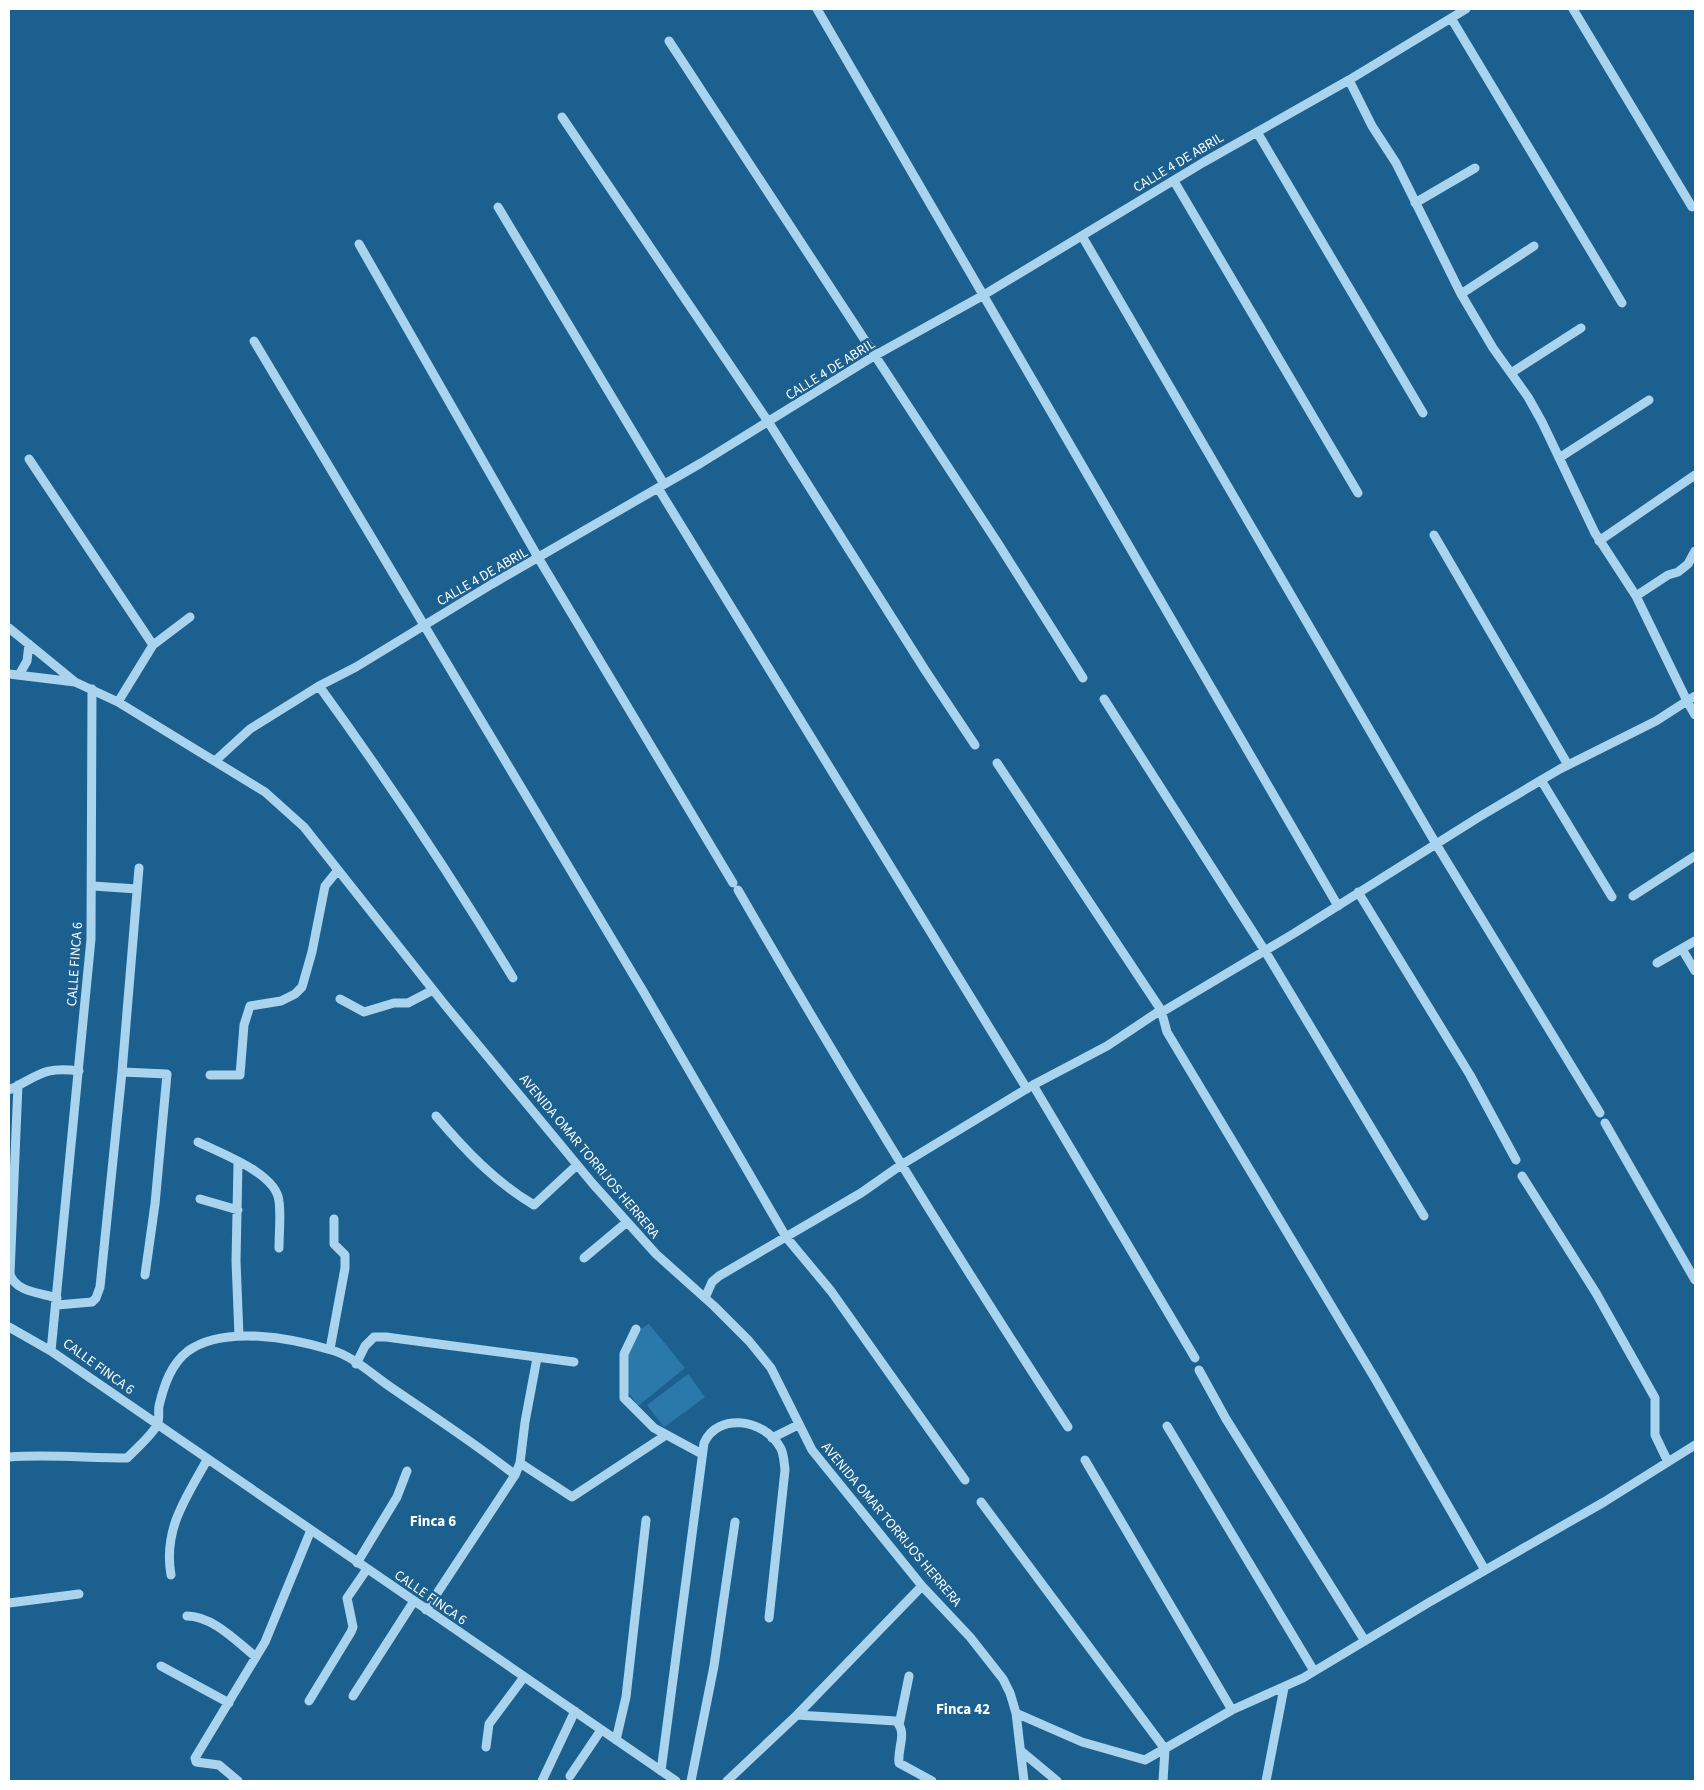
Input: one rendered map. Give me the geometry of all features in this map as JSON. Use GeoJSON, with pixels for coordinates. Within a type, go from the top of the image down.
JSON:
{"type":"FeatureCollection","features":[{"type":"Feature","properties":{"kind":"street"},"geometry":{"type":"LineString","coordinates":[[817,9],[1338,906]]}},
{"type":"Feature","properties":{"kind":"street","name":"CALLE 4 DE ABRIL"},"geometry":{"type":"LineString","coordinates":[[215,761],[250,730],[319,686],[356,667],[492,584],[770,423],[874,356],[982,296],[1466,9]]}},
{"type":"Feature","properties":{"kind":"street"},"geometry":{"type":"LineString","coordinates":[[1573,9],[1692,207]]}},
{"type":"Feature","properties":{"kind":"street"},"geometry":{"type":"LineString","coordinates":[[1451,18],[1622,303]]}},
{"type":"Feature","properties":{"kind":"street"},"geometry":{"type":"LineString","coordinates":[[669,41],[999,545],[1083,678]]}},
{"type":"Feature","properties":{"kind":"street"},"geometry":{"type":"LineString","coordinates":[[1349,80],[1372,126],[1396,163],[1461,294],[1493,348],[1528,396],[1599,541],[1636,596],[1691,699],[1695,715]]}},
{"type":"Feature","properties":{"kind":"street"},"geometry":{"type":"LineString","coordinates":[[562,116],[770,423],[925,670],[975,745]]}},
{"type":"Feature","properties":{"kind":"street"},"geometry":{"type":"LineString","coordinates":[[1257,132],[1423,413]]}},
{"type":"Feature","properties":{"kind":"street"},"geometry":{"type":"LineString","coordinates":[[1415,203],[1475,168]]}},
{"type":"Feature","properties":{"kind":"street"},"geometry":{"type":"LineString","coordinates":[[1174,181],[1358,494]]}},
{"type":"Feature","properties":{"kind":"street"},"geometry":{"type":"LineString","coordinates":[[498,207],[661,486],[1195,1358]]}},
{"type":"Feature","properties":{"kind":"street"},"geometry":{"type":"LineString","coordinates":[[1082,236],[1436,844],[1600,1113]]}},
{"type":"Feature","properties":{"kind":"street"},"geometry":{"type":"LineString","coordinates":[[359,244],[539,558],[900,1165],[983,1299],[1068,1427]]}},
{"type":"Feature","properties":{"kind":"street"},"geometry":{"type":"LineString","coordinates":[[1461,294],[1534,246]]}},
{"type":"Feature","properties":{"kind":"street"},"geometry":{"type":"LineString","coordinates":[[1511,373],[1581,328]]}},
{"type":"Feature","properties":{"kind":"street"},"geometry":{"type":"LineString","coordinates":[[254,341],[643,991],[786,1237],[831,1291],[965,1480]]}},
{"type":"Feature","properties":{"kind":"street"},"geometry":{"type":"LineString","coordinates":[[1559,458],[1649,400]]}},
{"type":"Feature","properties":{"kind":"street"},"geometry":{"type":"LineString","coordinates":[[29,459],[153,645]]}},
{"type":"Feature","properties":{"kind":"street"},"geometry":{"type":"LineString","coordinates":[[1599,541],[1695,475]]}},
{"type":"Feature","properties":{"kind":"street"},"geometry":{"type":"LineString","coordinates":[[1434,535],[1568,765]]}},
{"type":"Feature","properties":{"kind":"street"},"geometry":{"type":"LineString","coordinates":[[1636,596],[1668,575],[1678,572],[1688,564],[1695,551]]}},
{"type":"Feature","properties":{"kind":"street"},"geometry":{"type":"LineString","coordinates":[[118,702],[153,645],[190,617]]}},
{"type":"Feature","properties":{"kind":"street"},"geometry":{"type":"LineString","coordinates":[[9,628],[75,682]]}},
{"type":"Feature","properties":{"kind":"street"},"geometry":{"type":"LineString","coordinates":[[19,675],[27,661],[29,644]]}},
{"type":"Feature","properties":{"kind":"street","name":"AVENIDA OMAR TORRIJOS HERRERA"},"geometry":{"type":"LineString","coordinates":[[9,674],[75,682],[118,702],[265,792],[304,827],[433,990],[577,1165],[656,1254],[749,1341],[771,1368],[812,1450],[922,1586],[970,1638],[1003,1679],[1016,1712],[1024,1781]]}},
{"type":"Feature","properties":{"kind":"street"},"geometry":{"type":"LineString","coordinates":[[319,686],[420,830],[513,978]]}},
{"type":"Feature","properties":{"kind":"street","name":"CALLE FINCA 6"},"geometry":{"type":"LineString","coordinates":[[92,689],[93,886],[91,939],[51,1351],[207,1460],[575,1711],[672,1780]]}},
{"type":"Feature","properties":{"kind":"street"},"geometry":{"type":"LineString","coordinates":[[1104,699],[1264,951],[1424,1216]]}},
{"type":"Feature","properties":{"kind":"street"},"geometry":{"type":"LineString","coordinates":[[705,1298],[712,1282],[719,1276],[861,1193],[900,1165],[1030,1087],[1107,1046],[1161,1010],[1162,1012],[1264,951],[1541,780],[1656,720],[1691,699]]}},
{"type":"Feature","properties":{"kind":"street"},"geometry":{"type":"LineString","coordinates":[[997,763],[1161,1010],[1167,1032],[1374,1377],[1485,1570]]}},
{"type":"Feature","properties":{"kind":"street"},"geometry":{"type":"LineString","coordinates":[[1541,780],[1612,897]]}},
{"type":"Feature","properties":{"kind":"street"},"geometry":{"type":"LineString","coordinates":[[1633,896],[1695,856]]}},
{"type":"Feature","properties":{"kind":"street"},"geometry":{"type":"LineString","coordinates":[[18,1085],[10,1274],[12,1280],[20,1288],[57,1301],[86,1304],[96,1298],[99,1293],[122,1072],[139,868]]}},
{"type":"Feature","properties":{"kind":"street"},"geometry":{"type":"LineString","coordinates":[[210,1075],[240,1075],[244,1025],[250,1006],[281,1001],[295,994],[302,987],[312,952],[325,886],[338,870]]}},
{"type":"Feature","properties":{"kind":"street"},"geometry":{"type":"LineString","coordinates":[[93,886],[137,889]]}},
{"type":"Feature","properties":{"kind":"street"},"geometry":{"type":"LineString","coordinates":[[1358,892],[1470,1075],[1516,1160]]}},
{"type":"Feature","properties":{"kind":"street"},"geometry":{"type":"LineString","coordinates":[[1657,963],[1695,941]]}},
{"type":"Feature","properties":{"kind":"street"},"geometry":{"type":"LineString","coordinates":[[1682,949],[1695,971]]}},
{"type":"Feature","properties":{"kind":"street"},"geometry":{"type":"LineString","coordinates":[[340,999],[364,1012],[394,1003],[408,1003],[433,990]]}},
{"type":"Feature","properties":{"kind":"street"},"geometry":{"type":"LineString","coordinates":[[9,1090],[37,1074],[53,1069],[79,1071]]}},
{"type":"Feature","properties":{"kind":"street"},"geometry":{"type":"LineString","coordinates":[[122,1072],[167,1074],[155,1204],[145,1276]]}},
{"type":"Feature","properties":{"kind":"street"},"geometry":{"type":"LineString","coordinates":[[436,1116],[474,1159],[518,1196],[534,1205],[577,1165]]}},
{"type":"Feature","properties":{"kind":"street"},"geometry":{"type":"LineString","coordinates":[[1605,1123],[1695,1280]]}},
{"type":"Feature","properties":{"kind":"street"},"geometry":{"type":"LineString","coordinates":[[198,1142],[262,1176],[274,1186],[280,1201],[279,1248]]}},
{"type":"Feature","properties":{"kind":"street"},"geometry":{"type":"LineString","coordinates":[[238,1163],[236,1261],[239,1336]]}},
{"type":"Feature","properties":{"kind":"street"},"geometry":{"type":"LineString","coordinates":[[1522,1176],[1596,1292],[1656,1398],[1655,1435],[1668,1462]]}},
{"type":"Feature","properties":{"kind":"street"},"geometry":{"type":"LineString","coordinates":[[200,1199],[238,1210]]}},
{"type":"Feature","properties":{"kind":"street"},"geometry":{"type":"LineString","coordinates":[[330,1349],[345,1268],[345,1255],[334,1244],[334,1219]]}},
{"type":"Feature","properties":{"kind":"street"},"geometry":{"type":"LineString","coordinates":[[584,1258],[627,1222]]}},
{"type":"Feature","properties":{"kind":"street"},"geometry":{"type":"LineString","coordinates":[[9,1327],[51,1351]]}},
{"type":"Feature","properties":{"kind":"street"},"geometry":{"type":"LineString","coordinates":[[636,1329],[624,1354],[624,1398],[654,1428],[702,1454]]}},
{"type":"Feature","properties":{"kind":"street"},"geometry":{"type":"LineString","coordinates":[[9,1457],[44,1454],[81,1458],[127,1458],[158,1424],[158,1408],[167,1378],[174,1364],[189,1350],[207,1342],[226,1336],[239,1336],[289,1340],[330,1349],[356,1364],[479,1446],[515,1475]]}},
{"type":"Feature","properties":{"kind":"street"},"geometry":{"type":"LineString","coordinates":[[356,1364],[365,1346],[374,1337],[574,1362]]}},
{"type":"Feature","properties":{"kind":"street"},"geometry":{"type":"LineString","coordinates":[[426,1610],[515,1475],[520,1463],[525,1422],[537,1358]]}},
{"type":"Feature","properties":{"kind":"street"},"geometry":{"type":"LineString","coordinates":[[1199,1370],[1226,1419],[1365,1641]]}},
{"type":"Feature","properties":{"kind":"street"},"geometry":{"type":"LineString","coordinates":[[661,1771],[702,1454],[708,1436],[714,1430],[731,1423],[751,1424],[772,1438],[780,1447],[784,1470],[770,1618]]}},
{"type":"Feature","properties":{"kind":"street"},"geometry":{"type":"LineString","coordinates":[[772,1438],[798,1425]]}},
{"type":"Feature","properties":{"kind":"street"},"geometry":{"type":"LineString","coordinates":[[1167,1426],[1314,1672]]}},
{"type":"Feature","properties":{"kind":"street"},"geometry":{"type":"LineString","coordinates":[[520,1463],[572,1497],[666,1434]]}},
{"type":"Feature","properties":{"kind":"street"},"geometry":{"type":"LineString","coordinates":[[1016,1712],[1082,1742],[1145,1760],[1232,1710],[1284,1688],[1314,1672],[1695,1445]]}},
{"type":"Feature","properties":{"kind":"street"},"geometry":{"type":"LineString","coordinates":[[171,1575],[169,1544],[174,1524],[207,1460]]}},
{"type":"Feature","properties":{"kind":"street"},"geometry":{"type":"LineString","coordinates":[[1085,1460],[1232,1710]]}},
{"type":"Feature","properties":{"kind":"street"},"geometry":{"type":"LineString","coordinates":[[357,1562],[397,1497],[407,1470]]}},
{"type":"Feature","properties":{"kind":"street"},"geometry":{"type":"LineString","coordinates":[[981,1502],[1165,1749],[1163,1781]]}},
{"type":"Feature","properties":{"kind":"street"},"geometry":{"type":"LineString","coordinates":[[616,1740],[626,1697],[646,1520]]}},
{"type":"Feature","properties":{"kind":"street"},"geometry":{"type":"LineString","coordinates":[[691,1781],[714,1666],[735,1522]]}},
{"type":"Feature","properties":{"kind":"street"},"geometry":{"type":"LineString","coordinates":[[238,1781],[219,1765],[200,1764],[196,1762],[195,1758],[265,1642],[311,1530]]}},
{"type":"Feature","properties":{"kind":"street"},"geometry":{"type":"LineString","coordinates":[[309,1701],[351,1632],[352,1627],[347,1598],[367,1569]]}},
{"type":"Feature","properties":{"kind":"street"},"geometry":{"type":"LineString","coordinates":[[726,1781],[798,1715],[922,1586]]}},
{"type":"Feature","properties":{"kind":"street"},"geometry":{"type":"LineString","coordinates":[[9,1603],[79,1594]]}},
{"type":"Feature","properties":{"kind":"street"},"geometry":{"type":"LineString","coordinates":[[353,1696],[414,1601]]}},
{"type":"Feature","properties":{"kind":"street"},"geometry":{"type":"LineString","coordinates":[[187,1616],[198,1616],[227,1634],[256,1657]]}},
{"type":"Feature","properties":{"kind":"street"},"geometry":{"type":"LineString","coordinates":[[161,1666],[229,1703]]}},
{"type":"Feature","properties":{"kind":"street"},"geometry":{"type":"LineString","coordinates":[[909,1676],[899,1725],[902,1736],[899,1763],[932,1781]]}},
{"type":"Feature","properties":{"kind":"street"},"geometry":{"type":"LineString","coordinates":[[486,1747],[489,1724],[524,1677]]}},
{"type":"Feature","properties":{"kind":"street"},"geometry":{"type":"LineString","coordinates":[[1266,1781],[1284,1688]]}},
{"type":"Feature","properties":{"kind":"street"},"geometry":{"type":"LineString","coordinates":[[542,1781],[575,1711]]}},
{"type":"Feature","properties":{"kind":"street"},"geometry":{"type":"LineString","coordinates":[[798,1715],[890,1720],[899,1725]]}},
{"type":"Feature","properties":{"kind":"street"},"geometry":{"type":"LineString","coordinates":[[570,1776],[601,1730]]}},
{"type":"Feature","properties":{"kind":"street"},"geometry":{"type":"LineString","coordinates":[[1021,1751],[1057,1781]]}},
{"type":"Feature","properties":{"kind":"shaded area"},"geometry":{"type":"Polygon","coordinates":[[[649,1324],[685,1368],[638,1406],[626,1389],[627,1354],[640,1329],[649,1324]]]}},
{"type":"Feature","properties":{"kind":"shaded area"},"geometry":{"type":"Polygon","coordinates":[[[688,1374],[705,1397],[664,1427],[647,1405],[688,1374]]]}},
{"type":"Feature","properties":{"kind":"district","name":"Finca 6"},"geometry":{"type":"Point","coordinates":[433,1521]}},
{"type":"Feature","properties":{"kind":"district","name":"Finca 42"},"geometry":{"type":"Point","coordinates":[963,1709]}}]}
